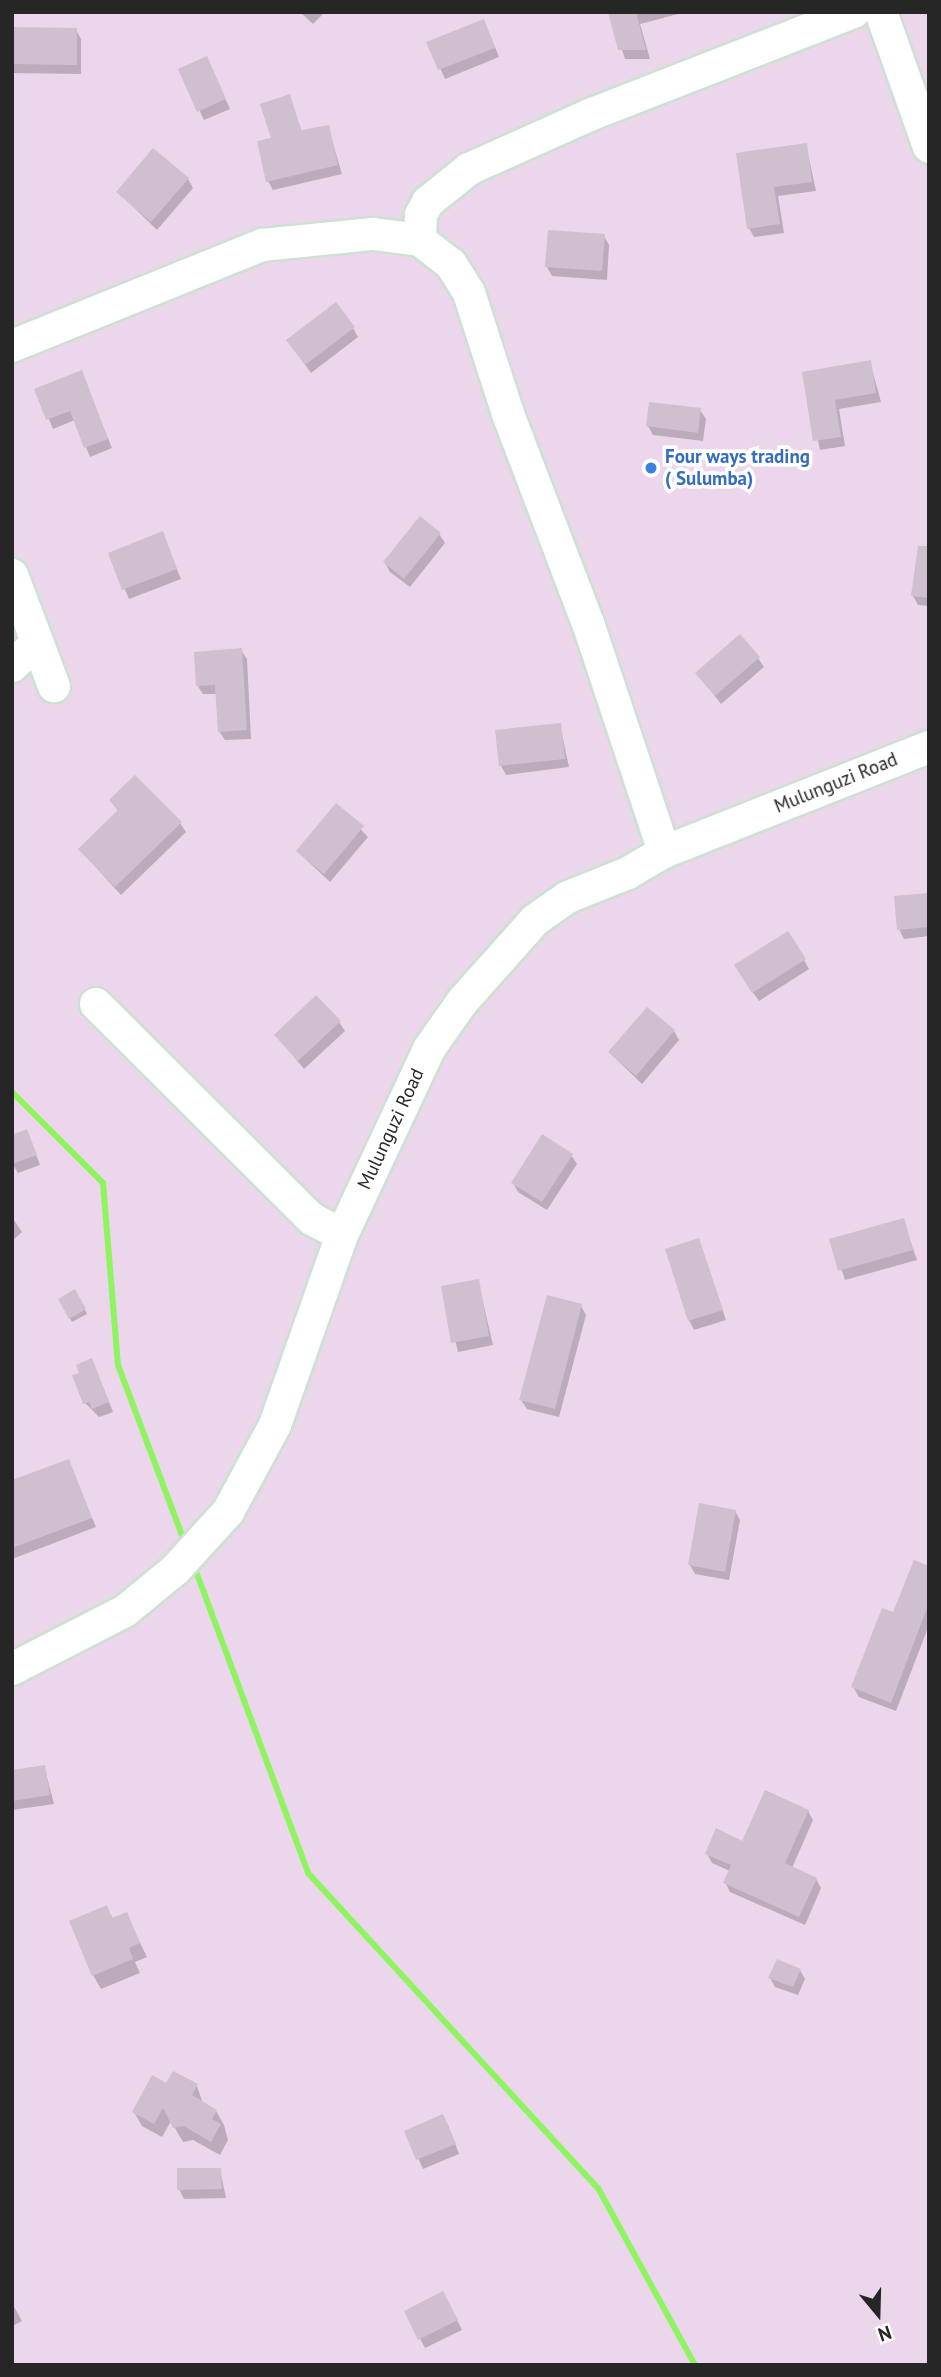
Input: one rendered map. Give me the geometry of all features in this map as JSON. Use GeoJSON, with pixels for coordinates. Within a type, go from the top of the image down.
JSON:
{"type":"FeatureCollection","features":[{"type":"Feature","properties":{"kind":"street"},"geometry":{"type":"LineString","coordinates":[[420,240],[421,215],[428,202],[469,169],[592,114],[854,12]]}},
{"type":"Feature","properties":{"kind":"street"},"geometry":{"type":"LineString","coordinates":[[881,12],[929,148]]}},
{"type":"Feature","properties":{"kind":"street"},"geometry":{"type":"LineString","coordinates":[[12,346],[262,245],[373,234],[420,240],[450,264],[472,302],[508,414],[593,636],[664,852]]}},
{"type":"Feature","properties":{"kind":"street"},"geometry":{"type":"LineString","coordinates":[[12,575],[36,644],[54,685]]}},
{"type":"Feature","properties":{"kind":"street"},"geometry":{"type":"LineString","coordinates":[[12,666],[36,644]]}},
{"type":"Feature","properties":{"kind":"street","name":"Mulunguzi Road"},"geometry":{"type":"LineString","coordinates":[[12,1669],[125,1611],[175,1570],[228,1513],[275,1425],[342,1235],[419,1069],[462,1002],[535,920],[568,897],[628,873],[664,852],[929,747]]}},
{"type":"Feature","properties":{"kind":"street"},"geometry":{"type":"LineString","coordinates":[[96,1004],[312,1219],[342,1235]]}},
{"type":"Feature","properties":{"kind":"building"},"geometry":{"type":"Polygon","coordinates":[[[608,12],[636,12],[646,50],[618,50],[608,12]]]}},
{"type":"Feature","properties":{"kind":"building"},"geometry":{"type":"Polygon","coordinates":[[[484,19],[495,48],[438,70],[426,42],[484,19]]]}},
{"type":"Feature","properties":{"kind":"building"},"geometry":{"type":"Polygon","coordinates":[[[12,27],[77,28],[77,65],[12,64],[12,27]]]}},
{"type":"Feature","properties":{"kind":"building"},"geometry":{"type":"Polygon","coordinates":[[[207,56],[226,99],[197,112],[178,69],[207,56]]]}},
{"type":"Feature","properties":{"kind":"building"},"geometry":{"type":"Polygon","coordinates":[[[290,94],[301,130],[329,125],[338,165],[266,182],[257,141],[271,138],[260,104],[290,94]]]}},
{"type":"Feature","properties":{"kind":"building"},"geometry":{"type":"Polygon","coordinates":[[[807,143],[812,182],[774,187],[780,224],[747,229],[736,153],[807,143]]]}},
{"type":"Feature","properties":{"kind":"building"},"geometry":{"type":"Polygon","coordinates":[[[153,148],[189,178],[151,222],[116,192],[153,148]]]}},
{"type":"Feature","properties":{"kind":"building"},"geometry":{"type":"Polygon","coordinates":[[[548,230],[605,234],[602,271],[545,267],[548,230]]]}},
{"type":"Feature","properties":{"kind":"building"},"geometry":{"type":"Polygon","coordinates":[[[336,302],[355,327],[305,365],[286,340],[336,302]]]}},
{"type":"Feature","properties":{"kind":"building"},"geometry":{"type":"Polygon","coordinates":[[[871,360],[876,393],[835,400],[841,437],[813,441],[802,372],[871,360]]]}},
{"type":"Feature","properties":{"kind":"building"},"geometry":{"type":"Polygon","coordinates":[[[82,370],[108,439],[84,448],[70,411],[46,420],[34,389],[82,370]]]}},
{"type":"Feature","properties":{"kind":"building"},"geometry":{"type":"Polygon","coordinates":[[[649,402],[701,408],[698,433],[646,426],[649,402]]]}},
{"type":"Feature","properties":{"kind":"building"},"geometry":{"type":"Polygon","coordinates":[[[420,516],[441,533],[404,579],[383,562],[420,516]]]}},
{"type":"Feature","properties":{"kind":"building"},"geometry":{"type":"Polygon","coordinates":[[[163,531],[177,569],[122,590],[108,553],[163,531]]]}},
{"type":"Feature","properties":{"kind":"building"},"geometry":{"type":"Polygon","coordinates":[[[918,546],[929,546],[929,598],[911,596],[918,546]]]}},
{"type":"Feature","properties":{"kind":"building"},"geometry":{"type":"Polygon","coordinates":[[[740,634],[760,657],[715,696],[695,673],[740,634]]]}},
{"type":"Feature","properties":{"kind":"building"},"geometry":{"type":"Polygon","coordinates":[[[242,648],[247,730],[218,732],[215,685],[196,686],[194,652],[242,648]]]}},
{"type":"Feature","properties":{"kind":"building"},"geometry":{"type":"Polygon","coordinates":[[[561,723],[565,759],[499,766],[495,730],[561,723]]]}},
{"type":"Feature","properties":{"kind":"building"},"geometry":{"type":"Polygon","coordinates":[[[135,775],[182,822],[115,887],[78,849],[118,810],[109,800],[135,775]]]}},
{"type":"Feature","properties":{"kind":"building"},"geometry":{"type":"Polygon","coordinates":[[[336,803],[364,826],[324,874],[296,851],[336,803]]]}},
{"type":"Feature","properties":{"kind":"building"},"geometry":{"type":"Polygon","coordinates":[[[929,893],[929,927],[897,930],[894,896],[929,893]]]}},
{"type":"Feature","properties":{"kind":"building"},"geometry":{"type":"Polygon","coordinates":[[[788,931],[806,959],[752,993],[734,965],[788,931]]]}},
{"type":"Feature","properties":{"kind":"building"},"geometry":{"type":"Polygon","coordinates":[[[316,995],[341,1021],[298,1061],[274,1035],[316,995]]]}},
{"type":"Feature","properties":{"kind":"building"},"geometry":{"type":"Polygon","coordinates":[[[647,1007],[675,1030],[636,1076],[608,1052],[647,1007]]]}},
{"type":"Feature","properties":{"kind":"building"},"geometry":{"type":"Polygon","coordinates":[[[27,1129],[37,1155],[12,1164],[12,1135],[27,1129]]]}},
{"type":"Feature","properties":{"kind":"building"},"geometry":{"type":"Polygon","coordinates":[[[542,1134],[573,1154],[542,1202],[511,1183],[542,1134]]]}},
{"type":"Feature","properties":{"kind":"building"},"geometry":{"type":"Polygon","coordinates":[[[904,1218],[913,1250],[838,1271],[829,1239],[904,1218]]]}},
{"type":"Feature","properties":{"kind":"building"},"geometry":{"type":"Polygon","coordinates":[[[699,1238],[723,1310],[688,1321],[665,1249],[699,1238]]]}},
{"type":"Feature","properties":{"kind":"building"},"geometry":{"type":"Polygon","coordinates":[[[479,1279],[489,1336],[451,1343],[441,1286],[479,1279]]]}},
{"type":"Feature","properties":{"kind":"building"},"geometry":{"type":"Polygon","coordinates":[[[75,1289],[86,1309],[69,1319],[58,1299],[75,1289]]]}},
{"type":"Feature","properties":{"kind":"building"},"geometry":{"type":"Polygon","coordinates":[[[547,1295],[582,1304],[555,1409],[519,1400],[547,1295]]]}},
{"type":"Feature","properties":{"kind":"building"},"geometry":{"type":"Polygon","coordinates":[[[92,1358],[109,1402],[92,1409],[89,1402],[83,1404],[72,1375],[79,1373],[76,1365],[92,1358]]]}},
{"type":"Feature","properties":{"kind":"building"},"geometry":{"type":"Polygon","coordinates":[[[69,1459],[92,1518],[12,1548],[12,1480],[69,1459]]]}},
{"type":"Feature","properties":{"kind":"building"},"geometry":{"type":"Polygon","coordinates":[[[699,1503],[736,1510],[725,1572],[688,1565],[699,1503]]]}},
{"type":"Feature","properties":{"kind":"building"},"geometry":{"type":"Polygon","coordinates":[[[914,1560],[929,1566],[929,1603],[891,1703],[851,1687],[882,1608],[893,1612],[914,1560]]]}},
{"type":"Feature","properties":{"kind":"building"},"geometry":{"type":"Polygon","coordinates":[[[45,1765],[50,1795],[12,1801],[12,1770],[45,1765]]]}},
{"type":"Feature","properties":{"kind":"building"},"geometry":{"type":"Polygon","coordinates":[[[765,1790],[809,1810],[785,1863],[817,1878],[799,1917],[723,1883],[731,1865],[705,1854],[716,1828],[742,1841],[765,1790]]]}},
{"type":"Feature","properties":{"kind":"building"},"geometry":{"type":"Polygon","coordinates":[[[107,1905],[112,1918],[127,1912],[140,1943],[129,1948],[133,1959],[92,1976],[69,1921],[107,1905]]]}},
{"type":"Feature","properties":{"kind":"building"},"geometry":{"type":"Polygon","coordinates":[[[777,1959],[801,1969],[793,1987],[768,1978],[777,1959]]]}},
{"type":"Feature","properties":{"kind":"building"},"geometry":{"type":"Polygon","coordinates":[[[173,2071],[198,2084],[192,2095],[217,2110],[212,2119],[221,2124],[211,2142],[184,2126],[173,2128],[163,2108],[154,2124],[132,2112],[152,2075],[166,2083],[173,2071]]]}},
{"type":"Feature","properties":{"kind":"building"},"geometry":{"type":"Polygon","coordinates":[[[443,2114],[456,2144],[416,2160],[404,2131],[443,2114]]]}},
{"type":"Feature","properties":{"kind":"building"},"geometry":{"type":"Polygon","coordinates":[[[177,2168],[221,2168],[222,2189],[177,2190],[177,2168]]]}},
{"type":"Feature","properties":{"kind":"building"},"geometry":{"type":"Polygon","coordinates":[[[443,2291],[458,2320],[418,2340],[404,2311],[443,2291]]]}},
{"type":"Feature","properties":{"kind":"waterway"},"geometry":{"type":"LineString","coordinates":[[12,1092],[103,1183],[118,1365],[185,1543]]}},
{"type":"Feature","properties":{"kind":"waterway"},"geometry":{"type":"LineString","coordinates":[[194,1566],[308,1873],[598,2188],[695,2365]]}},
{"type":"Feature","properties":{"kind":"place","name":"Four ways trading ( Sulumba)"},"geometry":{"type":"Point","coordinates":[651,468]}}]}
